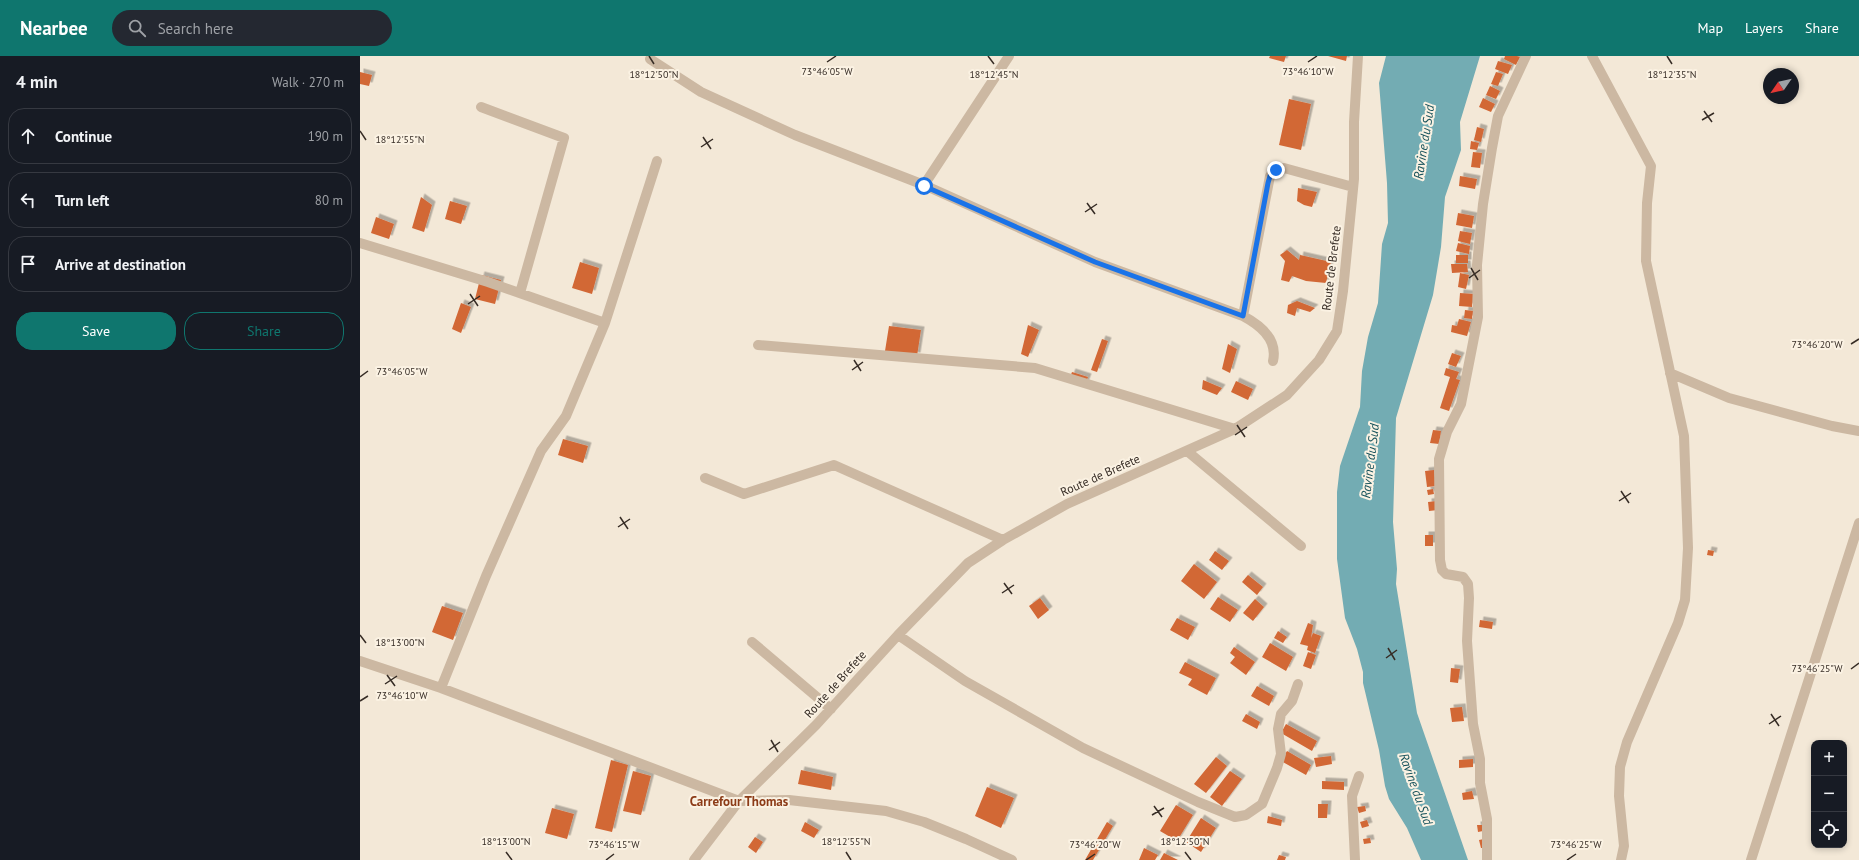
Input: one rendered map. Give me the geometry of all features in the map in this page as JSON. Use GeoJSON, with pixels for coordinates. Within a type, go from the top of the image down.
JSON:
{"type":"FeatureCollection","features":[{"type":"Feature","properties":{"kind":"street"},"geometry":{"type":"LineString","coordinates":[[924,186],[1009,56]]}},
{"type":"Feature","properties":{"kind":"street","name":"Route de Brefete"},"geometry":{"type":"LineString","coordinates":[[694,860],[739,801],[831,709],[898,635],[968,563],[1003,540],[1067,504],[1235,429],[1287,395],[1319,360],[1337,331],[1343,291],[1353,187],[1354,122],[1358,56]]}},
{"type":"Feature","properties":{"kind":"street"},"geometry":{"type":"LineString","coordinates":[[1487,860],[1487,819],[1480,784],[1480,759],[1473,724],[1467,641],[1469,598],[1468,584],[1463,577],[1446,574],[1442,570],[1440,560],[1439,459],[1447,432],[1461,404],[1478,317],[1477,265],[1483,204],[1498,116],[1526,56]]}},
{"type":"Feature","properties":{"kind":"street"},"geometry":{"type":"LineString","coordinates":[[1592,56],[1651,166],[1647,203],[1646,261],[1684,436],[1688,548],[1685,600],[1678,623],[1627,742],[1620,767],[1619,796],[1624,846],[1621,860]]}},
{"type":"Feature","properties":{"kind":"street"},"geometry":{"type":"LineString","coordinates":[[649,57],[701,92],[796,135],[924,186],[1095,262],[1243,316],[1257,323],[1265,331],[1275,354],[1273,361]]}},
{"type":"Feature","properties":{"kind":"street"},"geometry":{"type":"LineString","coordinates":[[481,107],[564,138],[520,293]]}},
{"type":"Feature","properties":{"kind":"street"},"geometry":{"type":"LineString","coordinates":[[441,688],[486,576],[541,451],[566,416],[605,323],[656,161]]}},
{"type":"Feature","properties":{"kind":"street"},"geometry":{"type":"LineString","coordinates":[[1243,316],[1270,176],[1276,170],[1284,168],[1353,187]]}},
{"type":"Feature","properties":{"kind":"street"},"geometry":{"type":"LineString","coordinates":[[360,243],[520,293],[605,323]]}},
{"type":"Feature","properties":{"kind":"street"},"geometry":{"type":"LineString","coordinates":[[758,345],[1035,368],[1235,429]]}},
{"type":"Feature","properties":{"kind":"street"},"geometry":{"type":"LineString","coordinates":[[1670,373],[1729,398],[1832,426],[1859,431]]}},
{"type":"Feature","properties":{"kind":"street"},"geometry":{"type":"LineString","coordinates":[[1187,451],[1301,546]]}},
{"type":"Feature","properties":{"kind":"street"},"geometry":{"type":"LineString","coordinates":[[705,478],[744,494],[834,465],[1003,540]]}},
{"type":"Feature","properties":{"kind":"street"},"geometry":{"type":"LineString","coordinates":[[1751,860],[1859,523]]}},
{"type":"Feature","properties":{"kind":"street"},"geometry":{"type":"LineString","coordinates":[[898,635],[964,681],[1083,748],[1198,802],[1235,817],[1246,814],[1262,804],[1277,768],[1281,754],[1278,729],[1281,714],[1292,701],[1298,684]]}},
{"type":"Feature","properties":{"kind":"street"},"geometry":{"type":"LineString","coordinates":[[752,642],[831,709]]}},
{"type":"Feature","properties":{"kind":"street"},"geometry":{"type":"LineString","coordinates":[[360,661],[441,688],[739,801],[789,800],[886,811],[924,822],[966,838],[1012,860]]}},
{"type":"Feature","properties":{"kind":"street"},"geometry":{"type":"LineString","coordinates":[[1355,860],[1352,796],[1359,776]]}},
{"type":"Feature","properties":{"kind":"water","name":"Ravine du Sud"},"geometry":{"type":"Polygon","coordinates":[[[1386,56],[1480,56],[1460,122],[1461,150],[1445,197],[1441,247],[1433,295],[1396,418],[1393,522],[1397,569],[1396,584],[1417,713],[1468,860],[1421,860],[1407,828],[1389,799],[1363,683],[1363,672],[1357,649],[1345,618],[1337,559],[1337,492],[1340,466],[1360,407],[1362,371],[1368,337],[1378,303],[1382,244],[1388,223],[1387,183],[1379,83],[1386,56]]]}},
{"type":"Feature","properties":{"kind":"building"},"geometry":{"type":"Polygon","coordinates":[[[1270,56],[1286,56],[1284,62],[1269,58],[1270,56]]]}},
{"type":"Feature","properties":{"kind":"building"},"geometry":{"type":"Polygon","coordinates":[[[1328,56],[1347,56],[1346,61],[1328,56]]]}},
{"type":"Feature","properties":{"kind":"building"},"geometry":{"type":"Polygon","coordinates":[[[1505,56],[1520,57],[1516,65],[1504,59],[1505,56]]]}},
{"type":"Feature","properties":{"kind":"building"},"geometry":{"type":"Polygon","coordinates":[[[1498,61],[1512,65],[1508,74],[1495,69],[1498,61]]]}},
{"type":"Feature","properties":{"kind":"building"},"geometry":{"type":"Polygon","coordinates":[[[360,72],[372,75],[369,86],[360,84],[360,72]]]}},
{"type":"Feature","properties":{"kind":"building"},"geometry":{"type":"Polygon","coordinates":[[[1496,72],[1503,74],[1498,86],[1491,84],[1496,72]]]}},
{"type":"Feature","properties":{"kind":"building"},"geometry":{"type":"Polygon","coordinates":[[[1490,86],[1500,91],[1496,99],[1486,95],[1490,86]]]}},
{"type":"Feature","properties":{"kind":"building"},"geometry":{"type":"Polygon","coordinates":[[[1483,98],[1495,104],[1491,112],[1479,107],[1483,98]]]}},
{"type":"Feature","properties":{"kind":"building"},"geometry":{"type":"Polygon","coordinates":[[[1289,99],[1311,104],[1301,150],[1279,145],[1289,99]]]}},
{"type":"Feature","properties":{"kind":"building"},"geometry":{"type":"Polygon","coordinates":[[[1477,127],[1484,129],[1481,142],[1474,140],[1477,127]]]}},
{"type":"Feature","properties":{"kind":"building"},"geometry":{"type":"Polygon","coordinates":[[[1471,141],[1479,143],[1477,150],[1470,149],[1471,141]]]}},
{"type":"Feature","properties":{"kind":"building"},"geometry":{"type":"Polygon","coordinates":[[[1473,152],[1482,153],[1480,168],[1471,167],[1473,152]]]}},
{"type":"Feature","properties":{"kind":"building"},"geometry":{"type":"Polygon","coordinates":[[[1460,176],[1477,179],[1475,189],[1459,186],[1460,176]]]}},
{"type":"Feature","properties":{"kind":"building"},"geometry":{"type":"Polygon","coordinates":[[[1298,188],[1317,192],[1312,207],[1297,201],[1298,188]]]}},
{"type":"Feature","properties":{"kind":"building"},"geometry":{"type":"Polygon","coordinates":[[[421,197],[432,205],[424,232],[412,228],[421,197]]]}},
{"type":"Feature","properties":{"kind":"building"},"geometry":{"type":"Polygon","coordinates":[[[450,201],[467,206],[461,224],[445,219],[450,201]]]}},
{"type":"Feature","properties":{"kind":"building"},"geometry":{"type":"Polygon","coordinates":[[[1458,213],[1474,216],[1472,228],[1456,225],[1458,213]]]}},
{"type":"Feature","properties":{"kind":"building"},"geometry":{"type":"Polygon","coordinates":[[[376,217],[394,224],[389,239],[371,233],[376,217]]]}},
{"type":"Feature","properties":{"kind":"building"},"geometry":{"type":"Polygon","coordinates":[[[1460,231],[1472,233],[1470,244],[1458,241],[1460,231]]]}},
{"type":"Feature","properties":{"kind":"building"},"geometry":{"type":"Polygon","coordinates":[[[1458,243],[1470,246],[1469,254],[1456,251],[1458,243]]]}},
{"type":"Feature","properties":{"kind":"building"},"geometry":{"type":"Polygon","coordinates":[[[1287,250],[1299,260],[1300,255],[1331,262],[1326,283],[1306,281],[1292,276],[1289,282],[1281,280],[1285,261],[1280,255],[1287,250]]]}},
{"type":"Feature","properties":{"kind":"building"},"geometry":{"type":"Polygon","coordinates":[[[1456,255],[1468,255],[1468,263],[1456,263],[1456,255]]]}},
{"type":"Feature","properties":{"kind":"building"},"geometry":{"type":"Polygon","coordinates":[[[580,262],[599,268],[592,294],[572,288],[580,262]]]}},
{"type":"Feature","properties":{"kind":"building"},"geometry":{"type":"Polygon","coordinates":[[[1451,264],[1467,264],[1468,272],[1452,273],[1451,264]]]}},
{"type":"Feature","properties":{"kind":"building"},"geometry":{"type":"Polygon","coordinates":[[[1460,273],[1469,275],[1466,289],[1458,287],[1460,273]]]}},
{"type":"Feature","properties":{"kind":"building"},"geometry":{"type":"Polygon","coordinates":[[[481,275],[501,280],[495,304],[475,299],[481,275]]]}},
{"type":"Feature","properties":{"kind":"building"},"geometry":{"type":"Polygon","coordinates":[[[1460,293],[1473,294],[1472,307],[1459,306],[1460,293]]]}},
{"type":"Feature","properties":{"kind":"building"},"geometry":{"type":"Polygon","coordinates":[[[1297,301],[1315,308],[1310,312],[1297,308],[1295,316],[1287,313],[1288,305],[1297,301]]]}},
{"type":"Feature","properties":{"kind":"building"},"geometry":{"type":"Polygon","coordinates":[[[461,303],[471,307],[461,333],[452,329],[461,303]]]}},
{"type":"Feature","properties":{"kind":"building"},"geometry":{"type":"Polygon","coordinates":[[[1465,310],[1473,311],[1472,319],[1464,318],[1465,310]]]}},
{"type":"Feature","properties":{"kind":"building"},"geometry":{"type":"Polygon","coordinates":[[[1459,319],[1471,322],[1467,336],[1451,332],[1452,325],[1457,326],[1459,319]]]}},
{"type":"Feature","properties":{"kind":"building"},"geometry":{"type":"Polygon","coordinates":[[[1028,325],[1039,330],[1028,357],[1021,354],[1028,325]]]}},
{"type":"Feature","properties":{"kind":"building"},"geometry":{"type":"Polygon","coordinates":[[[889,326],[921,330],[917,356],[885,351],[889,326]]]}},
{"type":"Feature","properties":{"kind":"building"},"geometry":{"type":"Polygon","coordinates":[[[1102,339],[1108,341],[1097,372],[1091,370],[1102,339]]]}},
{"type":"Feature","properties":{"kind":"building"},"geometry":{"type":"Polygon","coordinates":[[[1228,344],[1237,349],[1230,373],[1222,369],[1228,344]]]}},
{"type":"Feature","properties":{"kind":"building"},"geometry":{"type":"Polygon","coordinates":[[[1452,353],[1461,356],[1456,367],[1448,364],[1452,353]]]}},
{"type":"Feature","properties":{"kind":"building"},"geometry":{"type":"Polygon","coordinates":[[[1446,368],[1459,372],[1456,379],[1460,380],[1449,411],[1440,408],[1450,377],[1444,375],[1446,368]]]}},
{"type":"Feature","properties":{"kind":"building"},"geometry":{"type":"Polygon","coordinates":[[[1072,372],[1088,377],[1085,385],[1069,380],[1072,372]]]}},
{"type":"Feature","properties":{"kind":"building"},"geometry":{"type":"Polygon","coordinates":[[[1203,380],[1222,388],[1217,395],[1202,389],[1203,380]]]}},
{"type":"Feature","properties":{"kind":"building"},"geometry":{"type":"Polygon","coordinates":[[[1236,381],[1253,389],[1248,400],[1231,392],[1236,381]]]}},
{"type":"Feature","properties":{"kind":"building"},"geometry":{"type":"Polygon","coordinates":[[[1433,430],[1441,431],[1439,444],[1430,443],[1433,430]]]}},
{"type":"Feature","properties":{"kind":"building"},"geometry":{"type":"Polygon","coordinates":[[[563,439],[588,446],[583,463],[558,455],[563,439]]]}},
{"type":"Feature","properties":{"kind":"building"},"geometry":{"type":"Polygon","coordinates":[[[1434,470],[1436,486],[1427,487],[1425,471],[1434,470]]]}},
{"type":"Feature","properties":{"kind":"building"},"geometry":{"type":"Polygon","coordinates":[[[1433,489],[1434,494],[1428,495],[1427,490],[1433,489]]]}},
{"type":"Feature","properties":{"kind":"building"},"geometry":{"type":"Polygon","coordinates":[[[1437,501],[1438,510],[1429,511],[1428,502],[1437,501]]]}},
{"type":"Feature","properties":{"kind":"building"},"geometry":{"type":"Polygon","coordinates":[[[1425,535],[1433,535],[1433,546],[1425,546],[1425,535]]]}},
{"type":"Feature","properties":{"kind":"building"},"geometry":{"type":"Polygon","coordinates":[[[1708,550],[1714,551],[1713,556],[1707,555],[1708,550]]]}},
{"type":"Feature","properties":{"kind":"building"},"geometry":{"type":"Polygon","coordinates":[[[1215,551],[1229,561],[1222,570],[1209,560],[1215,551]]]}},
{"type":"Feature","properties":{"kind":"building"},"geometry":{"type":"Polygon","coordinates":[[[1194,564],[1217,582],[1204,599],[1181,581],[1194,564]]]}},
{"type":"Feature","properties":{"kind":"building"},"geometry":{"type":"Polygon","coordinates":[[[1248,575],[1263,587],[1257,595],[1242,582],[1248,575]]]}},
{"type":"Feature","properties":{"kind":"building"},"geometry":{"type":"Polygon","coordinates":[[[1218,597],[1238,610],[1230,622],[1210,609],[1218,597]]]}},
{"type":"Feature","properties":{"kind":"building"},"geometry":{"type":"Polygon","coordinates":[[[1040,598],[1049,610],[1038,619],[1029,606],[1040,598]]]}},
{"type":"Feature","properties":{"kind":"building"},"geometry":{"type":"Polygon","coordinates":[[[1255,599],[1264,607],[1253,621],[1243,613],[1255,599]]]}},
{"type":"Feature","properties":{"kind":"building"},"geometry":{"type":"Polygon","coordinates":[[[442,606],[463,613],[453,640],[432,632],[442,606]]]}},
{"type":"Feature","properties":{"kind":"building"},"geometry":{"type":"Polygon","coordinates":[[[1177,618],[1195,627],[1188,640],[1170,630],[1177,618]]]}},
{"type":"Feature","properties":{"kind":"building"},"geometry":{"type":"Polygon","coordinates":[[[1480,620],[1493,622],[1492,629],[1479,627],[1480,620]]]}},
{"type":"Feature","properties":{"kind":"building"},"geometry":{"type":"Polygon","coordinates":[[[1308,623],[1313,625],[1311,638],[1313,633],[1321,636],[1315,653],[1307,650],[1308,646],[1300,644],[1308,623]]]}},
{"type":"Feature","properties":{"kind":"building"},"geometry":{"type":"Polygon","coordinates":[[[1278,631],[1287,637],[1283,643],[1274,638],[1278,631]]]}},
{"type":"Feature","properties":{"kind":"building"},"geometry":{"type":"Polygon","coordinates":[[[1270,643],[1293,657],[1286,671],[1262,657],[1270,643]]]}},
{"type":"Feature","properties":{"kind":"building"},"geometry":{"type":"Polygon","coordinates":[[[1234,647],[1255,662],[1246,675],[1230,663],[1235,657],[1230,653],[1234,647]]]}},
{"type":"Feature","properties":{"kind":"building"},"geometry":{"type":"Polygon","coordinates":[[[1308,652],[1316,655],[1311,669],[1303,666],[1308,652]]]}},
{"type":"Feature","properties":{"kind":"building"},"geometry":{"type":"Polygon","coordinates":[[[1185,662],[1216,678],[1207,695],[1188,685],[1192,679],[1179,673],[1185,662]]]}},
{"type":"Feature","properties":{"kind":"building"},"geometry":{"type":"Polygon","coordinates":[[[1451,668],[1460,669],[1458,683],[1450,682],[1451,668]]]}},
{"type":"Feature","properties":{"kind":"building"},"geometry":{"type":"Polygon","coordinates":[[[1257,686],[1274,696],[1269,706],[1251,696],[1257,686]]]}},
{"type":"Feature","properties":{"kind":"building"},"geometry":{"type":"Polygon","coordinates":[[[1462,707],[1464,721],[1452,722],[1450,708],[1462,707]]]}},
{"type":"Feature","properties":{"kind":"building"},"geometry":{"type":"Polygon","coordinates":[[[1246,714],[1260,722],[1257,729],[1242,721],[1246,714]]]}},
{"type":"Feature","properties":{"kind":"building"},"geometry":{"type":"Polygon","coordinates":[[[1286,724],[1317,741],[1312,751],[1281,733],[1286,724]]]}},
{"type":"Feature","properties":{"kind":"building"},"geometry":{"type":"Polygon","coordinates":[[[1287,751],[1311,765],[1306,775],[1281,761],[1287,751]]]}},
{"type":"Feature","properties":{"kind":"building"},"geometry":{"type":"Polygon","coordinates":[[[1331,756],[1332,764],[1316,767],[1314,758],[1331,756]]]}},
{"type":"Feature","properties":{"kind":"building"},"geometry":{"type":"Polygon","coordinates":[[[1216,757],[1227,766],[1206,793],[1194,784],[1216,757]]]}},
{"type":"Feature","properties":{"kind":"building"},"geometry":{"type":"Polygon","coordinates":[[[1473,759],[1473,767],[1459,768],[1459,760],[1473,759]]]}},
{"type":"Feature","properties":{"kind":"building"},"geometry":{"type":"Polygon","coordinates":[[[611,760],[628,765],[612,832],[595,828],[611,760]]]}},
{"type":"Feature","properties":{"kind":"building"},"geometry":{"type":"Polygon","coordinates":[[[801,770],[833,777],[831,790],[798,784],[801,770]]]}},
{"type":"Feature","properties":{"kind":"building"},"geometry":{"type":"Polygon","coordinates":[[[633,771],[651,776],[641,815],[623,811],[633,771]]]}},
{"type":"Feature","properties":{"kind":"building"},"geometry":{"type":"Polygon","coordinates":[[[1230,771],[1242,779],[1222,806],[1210,797],[1230,771]]]}},
{"type":"Feature","properties":{"kind":"building"},"geometry":{"type":"Polygon","coordinates":[[[1322,781],[1344,782],[1344,790],[1322,789],[1322,781]]]}},
{"type":"Feature","properties":{"kind":"building"},"geometry":{"type":"Polygon","coordinates":[[[987,787],[1014,798],[1001,828],[975,816],[987,787]]]}},
{"type":"Feature","properties":{"kind":"building"},"geometry":{"type":"Polygon","coordinates":[[[1472,791],[1474,799],[1463,800],[1462,793],[1472,791]]]}},
{"type":"Feature","properties":{"kind":"building"},"geometry":{"type":"Polygon","coordinates":[[[1318,804],[1328,804],[1327,818],[1318,818],[1318,804]]]}},
{"type":"Feature","properties":{"kind":"building"},"geometry":{"type":"Polygon","coordinates":[[[1176,805],[1193,815],[1177,841],[1160,831],[1176,805]]]}},
{"type":"Feature","properties":{"kind":"building"},"geometry":{"type":"Polygon","coordinates":[[[1365,806],[1366,811],[1359,813],[1357,807],[1365,806]]]}},
{"type":"Feature","properties":{"kind":"building"},"geometry":{"type":"Polygon","coordinates":[[[552,808],[574,814],[567,839],[545,833],[552,808]]]}},
{"type":"Feature","properties":{"kind":"building"},"geometry":{"type":"Polygon","coordinates":[[[1268,816],[1282,820],[1281,826],[1267,823],[1268,816]]]}},
{"type":"Feature","properties":{"kind":"building"},"geometry":{"type":"Polygon","coordinates":[[[1201,818],[1216,828],[1201,852],[1186,842],[1201,818]]]}},
{"type":"Feature","properties":{"kind":"building"},"geometry":{"type":"Polygon","coordinates":[[[1367,820],[1369,826],[1362,828],[1360,822],[1367,820]]]}},
{"type":"Feature","properties":{"kind":"building"},"geometry":{"type":"Polygon","coordinates":[[[805,822],[819,830],[814,838],[801,831],[805,822]]]}},
{"type":"Feature","properties":{"kind":"building"},"geometry":{"type":"Polygon","coordinates":[[[1107,822],[1113,826],[1093,860],[1085,860],[1107,822]]]}},
{"type":"Feature","properties":{"kind":"building"},"geometry":{"type":"Polygon","coordinates":[[[1477,825],[1482,825],[1483,831],[1478,832],[1477,825]]]}},
{"type":"Feature","properties":{"kind":"building"},"geometry":{"type":"Polygon","coordinates":[[[755,837],[763,842],[756,853],[748,847],[755,837]]]}},
{"type":"Feature","properties":{"kind":"building"},"geometry":{"type":"Polygon","coordinates":[[[1370,838],[1371,843],[1364,844],[1363,839],[1370,838]]]}},
{"type":"Feature","properties":{"kind":"building"},"geometry":{"type":"Polygon","coordinates":[[[1484,839],[1485,848],[1481,848],[1479,840],[1484,839]]]}},
{"type":"Feature","properties":{"kind":"building"},"geometry":{"type":"Polygon","coordinates":[[[1144,848],[1158,855],[1155,860],[1139,860],[1144,848]]]}},
{"type":"Feature","properties":{"kind":"building"},"geometry":{"type":"Polygon","coordinates":[[[1164,853],[1178,860],[1160,860],[1164,853]]]}},
{"type":"Feature","properties":{"kind":"building"},"geometry":{"type":"Polygon","coordinates":[[[1279,855],[1286,857],[1285,860],[1277,860],[1279,855]]]}},
{"type":"Feature","properties":{"kind":"district","name":"Carrefour Thomas"},"geometry":{"type":"Point","coordinates":[739,801]}},
{"type":"Feature","properties":{"kind":"route"},"geometry":{"type":"LineString","coordinates":[[924,186],[1095,262],[1243,316],[1268,183],[1270,176],[1276,170]]}}]}
